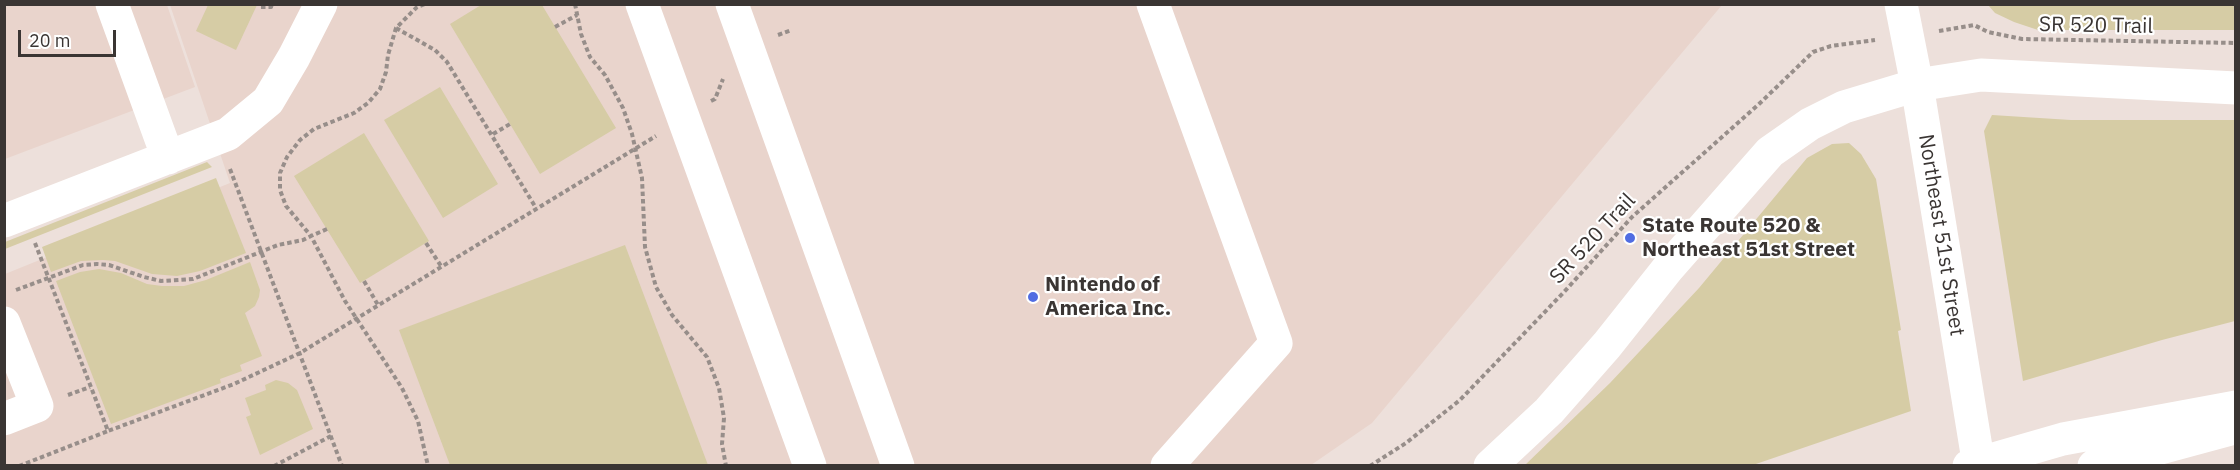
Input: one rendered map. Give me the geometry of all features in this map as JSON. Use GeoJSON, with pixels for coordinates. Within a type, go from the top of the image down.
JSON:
{"type":"FeatureCollection","features":[{"type":"Feature","properties":{"kind":"main road"},"geometry":{"type":"LineString","coordinates":[[112,4],[168,158]]}},
{"type":"Feature","properties":{"kind":"main road"},"geometry":{"type":"LineString","coordinates":[[4,221],[228,134],[268,101],[321,4]]}},
{"type":"Feature","properties":{"kind":"main road"},"geometry":{"type":"LineString","coordinates":[[642,4],[810,465]]}},
{"type":"Feature","properties":{"kind":"main road"},"geometry":{"type":"LineString","coordinates":[[732,4],[898,465]]}},
{"type":"Feature","properties":{"kind":"main road"},"geometry":{"type":"LineString","coordinates":[[1153,4],[1276,343],[1167,465]]}},
{"type":"Feature","properties":{"kind":"main road","name":"Northeast 51st Street"},"geometry":{"type":"LineString","coordinates":[[1901,4],[1917,85],[1980,465]]}},
{"type":"Feature","properties":{"kind":"main road"},"geometry":{"type":"LineString","coordinates":[[1490,465],[1548,411],[1607,345],[1669,267],[1770,152],[1810,124],[1844,107],[1917,85],[1981,75],[2235,88]]}},
{"type":"Feature","properties":{"kind":"main road"},"geometry":{"type":"LineString","coordinates":[[4,419],[37,406],[5,325]]}},
{"type":"Feature","properties":{"kind":"main road"},"geometry":{"type":"LineString","coordinates":[[1970,465],[2063,438],[2235,407]]}},
{"type":"Feature","properties":{"kind":"main road"},"geometry":{"type":"LineString","coordinates":[[2094,465],[2235,427]]}},
{"type":"Feature","properties":{"kind":"path"},"geometry":{"type":"LineString","coordinates":[[261,7],[271,7],[272,4]]}},
{"type":"Feature","properties":{"kind":"path"},"geometry":{"type":"LineString","coordinates":[[425,4],[417,7],[396,28],[387,55],[386,72],[380,89],[368,104],[354,113],[314,129],[300,140],[283,165],[280,173],[280,190],[286,206],[311,236],[356,318],[402,388],[418,421],[428,465]]}},
{"type":"Feature","properties":{"kind":"path"},"geometry":{"type":"LineString","coordinates":[[575,4],[581,33],[590,57],[605,75],[623,108],[636,149],[642,178],[645,247],[656,287],[672,315],[707,357],[719,388],[723,418],[722,444],[726,465]]}},
{"type":"Feature","properties":{"kind":"path"},"geometry":{"type":"LineString","coordinates":[[555,27],[577,15]]}},
{"type":"Feature","properties":{"kind":"path","name":"SR 520 Trail"},"geometry":{"type":"LineString","coordinates":[[1958,28],[1974,26],[1988,32],[2022,39],[2235,43]]}},
{"type":"Feature","properties":{"kind":"path"},"geometry":{"type":"LineString","coordinates":[[396,28],[435,51],[447,62],[493,134],[536,208]]}},
{"type":"Feature","properties":{"kind":"path","name":"SR 520 Trail"},"geometry":{"type":"LineString","coordinates":[[1370,465],[1406,443],[1460,400],[1564,292],[1632,217],[1758,105],[1813,52],[1831,46],[1844,45]]}},
{"type":"Feature","properties":{"kind":"path"},"geometry":{"type":"LineString","coordinates":[[708,103],[715,99],[724,78]]}},
{"type":"Feature","properties":{"kind":"path"},"geometry":{"type":"LineString","coordinates":[[493,134],[510,124]]}},
{"type":"Feature","properties":{"kind":"path"},"geometry":{"type":"LineString","coordinates":[[20,465],[234,384],[300,352],[659,134]]}},
{"type":"Feature","properties":{"kind":"path"},"geometry":{"type":"LineString","coordinates":[[229,165],[342,465]]}},
{"type":"Feature","properties":{"kind":"path"},"geometry":{"type":"LineString","coordinates":[[16,290],[83,265],[97,264],[109,265],[161,280],[193,279],[278,245],[303,240],[327,230]]}},
{"type":"Feature","properties":{"kind":"path"},"geometry":{"type":"LineString","coordinates":[[35,243],[108,431]]}},
{"type":"Feature","properties":{"kind":"path"},"geometry":{"type":"LineString","coordinates":[[426,243],[441,266]]}},
{"type":"Feature","properties":{"kind":"path"},"geometry":{"type":"LineString","coordinates":[[364,281],[378,305]]}},
{"type":"Feature","properties":{"kind":"path"},"geometry":{"type":"LineString","coordinates":[[59,399],[90,387]]}},
{"type":"Feature","properties":{"kind":"path"},"geometry":{"type":"LineString","coordinates":[[274,465],[331,436]]}},
{"type":"Feature","properties":{"kind":"shaded area"},"geometry":{"type":"Polygon","coordinates":[[[5,5],[167,5],[195,87],[5,159],[5,5]]]}},
{"type":"Feature","properties":{"kind":"shaded area"},"geometry":{"type":"Polygon","coordinates":[[[170,5],[1722,5],[1372,423],[1311,465],[5,466],[5,274],[230,183],[170,5]]]}},
{"type":"Feature","properties":{"kind":"shaded area"},"geometry":{"type":"Polygon","coordinates":[[[208,5],[257,5],[236,50],[196,31],[208,5]]]}},
{"type":"Feature","properties":{"kind":"shaded area"},"geometry":{"type":"Polygon","coordinates":[[[481,5],[542,5],[616,128],[540,174],[450,24],[481,5]]]}},
{"type":"Feature","properties":{"kind":"shaded area"},"geometry":{"type":"Polygon","coordinates":[[[1988,5],[2235,5],[2235,30],[2038,30],[1995,13],[1988,5]]]}},
{"type":"Feature","properties":{"kind":"shaded area"},"geometry":{"type":"Polygon","coordinates":[[[440,87],[498,184],[443,218],[384,120],[440,87]]]}},
{"type":"Feature","properties":{"kind":"shaded area"},"geometry":{"type":"Polygon","coordinates":[[[1992,115],[2071,120],[2235,120],[2235,321],[2023,381],[1984,131],[1992,115]]]}},
{"type":"Feature","properties":{"kind":"shaded area"},"geometry":{"type":"Polygon","coordinates":[[[364,133],[429,241],[360,283],[294,176],[364,133]]]}},
{"type":"Feature","properties":{"kind":"shaded area"},"geometry":{"type":"Polygon","coordinates":[[[1849,143],[1861,154],[1876,179],[1901,330],[1898,331],[1911,411],[1753,465],[1525,465],[1610,383],[1699,288],[1807,158],[1832,144],[1849,143]]]}},
{"type":"Feature","properties":{"kind":"shaded area"},"geometry":{"type":"Polygon","coordinates":[[[207,162],[212,167],[5,249],[5,242],[207,162]]]}},
{"type":"Feature","properties":{"kind":"shaded area"},"geometry":{"type":"Polygon","coordinates":[[[216,178],[246,253],[200,271],[177,276],[152,274],[115,261],[103,260],[81,261],[51,272],[42,247],[216,178]]]}},
{"type":"Feature","properties":{"kind":"shaded area"},"geometry":{"type":"Polygon","coordinates":[[[625,245],[708,465],[450,465],[399,330],[625,245]]]}},
{"type":"Feature","properties":{"kind":"shaded area"},"geometry":{"type":"Polygon","coordinates":[[[250,262],[260,290],[255,306],[245,313],[262,356],[240,365],[242,371],[220,379],[221,383],[111,424],[56,281],[80,272],[99,269],[121,273],[147,284],[184,286],[206,280],[250,262]]]}},
{"type":"Feature","properties":{"kind":"shaded area"},"geometry":{"type":"Polygon","coordinates":[[[276,380],[288,383],[297,390],[313,429],[260,455],[246,417],[251,415],[245,398],[266,390],[265,385],[276,380]]]}},
{"type":"Feature","properties":{"kind":"place","name":"State Route 520 & Northeast 51st Street"},"geometry":{"type":"Point","coordinates":[1630,238]}},
{"type":"Feature","properties":{"kind":"place","name":"Nintendo of America Inc."},"geometry":{"type":"Point","coordinates":[1033,297]}}]}
